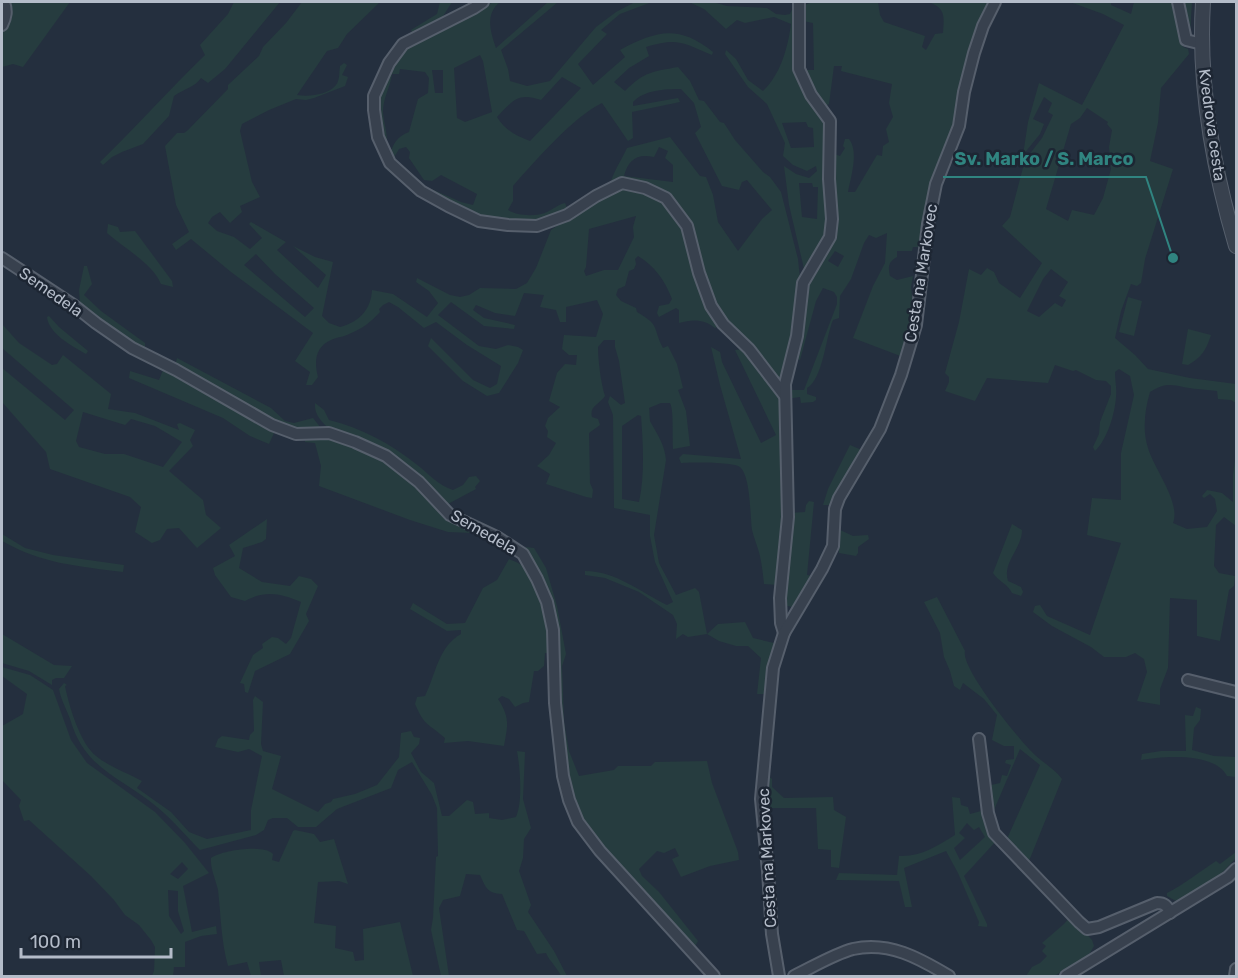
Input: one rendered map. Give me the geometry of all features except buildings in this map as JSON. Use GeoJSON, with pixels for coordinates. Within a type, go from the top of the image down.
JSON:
{"type":"FeatureCollection","features":[{"type":"Feature","properties":{"kind":"street"},"geometry":{"type":"LineString","coordinates":[[2,25],[6,18],[4,2]]}},
{"type":"Feature","properties":{"kind":"street"},"geometry":{"type":"LineString","coordinates":[[483,2],[403,44],[389,63],[374,96],[374,110],[378,137],[390,163],[421,192],[479,221],[508,225],[537,226],[567,215],[596,196],[622,183],[645,188],[666,198],[687,226],[699,273],[711,306],[723,324],[749,349],[785,396]]}},
{"type":"Feature","properties":{"kind":"street","name":"Cesta na Markovec"},"geometry":{"type":"LineString","coordinates":[[784,633],[781,623],[780,598],[788,518],[785,384],[800,318],[803,283],[830,237],[832,219],[830,121],[811,94],[799,69],[799,2]]}},
{"type":"Feature","properties":{"kind":"street","name":"Cesta na Markovec"},"geometry":{"type":"LineString","coordinates":[[779,976],[771,934],[761,799],[773,668],[784,633],[833,546],[838,498],[880,429],[901,375],[916,325],[927,234],[936,184],[959,126],[964,92],[974,52],[995,2]]}},
{"type":"Feature","properties":{"kind":"street"},"geometry":{"type":"LineString","coordinates":[[1178,2],[1186,40],[1202,44]]}},
{"type":"Feature","properties":{"kind":"street","name":"Kvedrova cesta"},"geometry":{"type":"LineString","coordinates":[[1203,2],[1203,75],[1217,171],[1236,246]]}},
{"type":"Feature","properties":{"kind":"street","name":"Semedela"},"geometry":{"type":"LineString","coordinates":[[2,258],[72,304],[96,324],[132,348],[176,370],[272,425],[296,434],[329,433],[386,456],[419,482],[450,515],[497,537],[523,554],[547,602],[553,630],[555,703],[563,776],[578,822],[600,851],[714,976]]}},
{"type":"Feature","properties":{"kind":"street"},"geometry":{"type":"LineString","coordinates":[[1188,680],[1236,692]]}},
{"type":"Feature","properties":{"kind":"street"},"geometry":{"type":"LineString","coordinates":[[979,739],[988,813],[994,833],[1079,922],[1087,929],[1099,927],[1157,903],[1163,903],[1168,907],[1170,913]]}},
{"type":"Feature","properties":{"kind":"street"},"geometry":{"type":"LineString","coordinates":[[1065,976],[1228,877],[1236,869]]}},
{"type":"Feature","properties":{"kind":"street"},"geometry":{"type":"LineString","coordinates":[[794,976],[852,949],[875,946],[898,950],[920,958],[949,976]]}},
{"type":"Feature","properties":{"kind":"street"},"geometry":{"type":"LineString","coordinates":[[1235,976],[1236,969]]}},
{"type":"Feature","properties":{"kind":"green space"},"geometry":{"type":"Polygon","coordinates":[[[9,2],[70,2],[23,67],[13,64],[2,67],[1,37],[11,12],[9,2]]]}},
{"type":"Feature","properties":{"kind":"green space"},"geometry":{"type":"Polygon","coordinates":[[[234,2],[280,2],[225,69],[208,83],[201,78],[174,96],[169,116],[143,144],[112,157],[103,165],[100,162],[205,55],[200,45],[228,14],[234,2]]]}},
{"type":"Feature","properties":{"kind":"green space"},"geometry":{"type":"Polygon","coordinates":[[[302,2],[380,2],[347,34],[338,48],[327,51],[297,95],[318,94],[333,88],[338,81],[340,66],[344,63],[347,65],[342,75],[348,77],[345,86],[314,98],[296,99],[242,124],[240,131],[252,182],[260,197],[240,206],[242,212],[230,223],[220,212],[208,223],[217,231],[234,237],[250,249],[262,238],[249,224],[251,222],[286,242],[277,250],[318,288],[326,275],[293,246],[315,257],[333,262],[322,316],[329,323],[340,327],[359,318],[367,309],[372,290],[393,294],[427,317],[438,303],[429,291],[416,282],[417,278],[450,295],[460,297],[469,295],[480,288],[516,289],[527,283],[536,268],[551,230],[590,204],[623,187],[638,188],[662,198],[680,218],[720,326],[715,328],[698,321],[679,323],[679,310],[676,308],[659,317],[657,313],[659,306],[669,304],[672,299],[659,275],[650,264],[638,256],[635,259],[634,269],[629,271],[625,286],[618,289],[616,295],[621,301],[636,308],[637,312],[653,324],[663,348],[668,346],[677,364],[683,388],[678,390],[686,411],[690,446],[673,449],[670,403],[661,403],[649,408],[650,422],[663,445],[666,460],[654,535],[659,563],[676,595],[695,588],[699,592],[707,634],[688,637],[683,634],[676,639],[677,624],[673,615],[639,592],[605,578],[585,575],[585,571],[607,574],[667,605],[673,602],[655,562],[650,536],[650,515],[614,508],[613,415],[608,402],[610,396],[621,405],[625,403],[615,340],[604,340],[598,347],[605,396],[591,413],[592,417],[598,419],[600,425],[589,433],[592,498],[546,484],[550,474],[537,466],[549,455],[556,443],[547,437],[548,431],[545,426],[548,418],[560,407],[549,401],[557,373],[565,364],[576,365],[577,355],[569,355],[562,349],[564,335],[596,337],[603,314],[597,300],[566,307],[566,322],[560,322],[556,310],[540,307],[544,295],[524,293],[515,316],[495,313],[476,305],[473,310],[484,318],[515,325],[514,329],[484,326],[451,302],[438,315],[479,346],[496,349],[508,345],[523,350],[518,363],[499,393],[487,396],[463,381],[428,346],[431,338],[473,380],[490,388],[497,384],[501,366],[436,322],[424,328],[389,302],[379,309],[380,312],[370,322],[347,335],[331,340],[322,347],[316,361],[318,377],[312,385],[306,385],[310,372],[295,361],[313,333],[191,239],[176,250],[172,244],[189,232],[176,205],[165,146],[177,133],[184,133],[188,130],[228,89],[228,85],[259,56],[263,47],[302,2]],[[636,216],[589,229],[584,271],[586,276],[604,270],[618,270],[634,237],[633,227],[636,216]],[[256,254],[244,265],[305,317],[314,308],[256,254]],[[638,415],[622,426],[622,499],[639,502],[643,470],[641,416],[638,415]]]}},
{"type":"Feature","properties":{"kind":"green space"},"geometry":{"type":"Polygon","coordinates":[[[440,2],[452,2],[440,21],[413,34],[411,30],[437,14],[440,2]]]}},
{"type":"Feature","properties":{"kind":"green space"},"geometry":{"type":"Polygon","coordinates":[[[493,2],[500,2],[492,12],[490,23],[496,48],[548,2],[558,2],[501,50],[510,81],[527,86],[550,81],[596,27],[616,12],[635,2],[652,2],[620,14],[601,30],[607,34],[578,64],[593,85],[625,57],[620,50],[645,38],[667,33],[678,34],[689,37],[713,52],[712,55],[673,42],[646,47],[649,56],[629,68],[614,82],[625,91],[649,73],[678,67],[690,81],[699,100],[704,101],[720,122],[724,123],[735,140],[781,192],[798,259],[800,278],[796,317],[784,377],[776,378],[725,320],[715,305],[668,195],[610,185],[627,148],[670,137],[700,176],[706,177],[713,195],[718,222],[738,251],[762,219],[772,210],[747,180],[742,182],[739,190],[722,186],[695,133],[701,127],[694,103],[681,89],[649,93],[633,102],[633,106],[678,98],[680,102],[632,112],[633,138],[628,141],[602,103],[567,129],[513,186],[513,201],[508,210],[517,214],[543,214],[565,203],[568,210],[539,222],[482,219],[459,209],[404,175],[408,171],[422,185],[473,205],[477,194],[441,175],[432,181],[424,180],[409,158],[410,152],[406,147],[399,149],[393,159],[390,156],[396,141],[409,132],[418,99],[428,93],[429,78],[425,72],[400,69],[399,74],[392,74],[383,107],[387,137],[385,151],[379,130],[379,88],[397,54],[420,36],[466,19],[493,2]],[[480,55],[454,68],[457,118],[465,122],[492,112],[480,55]],[[432,70],[435,93],[443,93],[443,70],[432,70]],[[562,77],[541,100],[521,98],[512,102],[497,117],[511,132],[530,141],[581,88],[562,77]],[[659,147],[654,157],[643,156],[634,159],[624,176],[673,182],[673,165],[665,158],[668,151],[659,147]]]}},
{"type":"Feature","properties":{"kind":"green space"},"geometry":{"type":"Polygon","coordinates":[[[689,2],[713,2],[727,6],[767,8],[776,14],[785,15],[790,14],[794,5],[795,47],[826,121],[829,230],[805,273],[789,205],[784,166],[796,174],[809,178],[817,171],[816,166],[807,171],[793,165],[783,156],[785,143],[767,104],[748,87],[725,54],[726,50],[736,59],[748,80],[763,91],[775,77],[783,60],[791,24],[774,17],[745,23],[737,20],[726,29],[704,9],[689,2]],[[806,122],[782,123],[791,148],[814,147],[813,128],[808,127],[806,122]],[[799,183],[802,217],[817,219],[818,187],[813,187],[812,183],[799,183]]]}},
{"type":"Feature","properties":{"kind":"green space"},"geometry":{"type":"Polygon","coordinates":[[[878,2],[880,15],[884,22],[925,36],[922,47],[926,50],[935,34],[943,33],[943,14],[939,7],[929,2],[992,2],[922,231],[920,247],[913,247],[912,251],[897,251],[897,257],[889,265],[890,276],[897,280],[913,276],[911,287],[914,315],[903,357],[853,338],[873,286],[885,263],[887,233],[876,238],[869,235],[851,279],[840,296],[839,318],[833,320],[817,376],[807,388],[807,394],[816,397],[816,400],[801,403],[800,397],[786,399],[789,390],[804,390],[837,304],[834,292],[823,288],[816,301],[800,360],[794,358],[807,282],[832,238],[831,153],[840,156],[845,148],[843,146],[845,139],[849,139],[854,157],[848,192],[855,192],[877,155],[882,156],[883,146],[889,142],[886,129],[893,117],[889,103],[892,84],[841,71],[842,66],[834,66],[829,104],[823,107],[801,70],[814,70],[813,23],[803,21],[805,5],[878,2]],[[835,251],[828,261],[838,267],[844,256],[835,251]]]}},
{"type":"Feature","properties":{"kind":"green space"},"geometry":{"type":"Polygon","coordinates":[[[1070,2],[1111,2],[1111,5],[1131,14],[1134,2],[1174,2],[1183,47],[1188,49],[1189,54],[1161,88],[1158,123],[1150,161],[1173,169],[1145,259],[1141,283],[1137,286],[1131,284],[1121,311],[1115,338],[1148,369],[1190,378],[1236,384],[1236,403],[1231,400],[1218,399],[1217,391],[1174,385],[1157,388],[1150,392],[1148,399],[1145,420],[1146,441],[1173,505],[1173,523],[1187,529],[1207,527],[1217,511],[1215,499],[1210,494],[1204,498],[1202,496],[1207,490],[1222,493],[1233,502],[1236,452],[1236,526],[1224,517],[1216,525],[1214,566],[1219,573],[1235,576],[1234,586],[1229,590],[1220,641],[1197,636],[1197,600],[1170,598],[1168,668],[1160,689],[1160,705],[1137,701],[1147,672],[1144,659],[1135,653],[1126,657],[1104,657],[1033,612],[1035,606],[1040,605],[1047,616],[1090,635],[1121,543],[1087,535],[1092,498],[1121,500],[1121,453],[1134,395],[1130,376],[1119,369],[1115,372],[1116,394],[1112,419],[1107,434],[1095,451],[1093,447],[1099,434],[1100,422],[1111,394],[1111,386],[1106,381],[1096,380],[1076,370],[1055,365],[1048,383],[987,378],[975,401],[945,391],[949,377],[945,373],[959,322],[969,269],[981,275],[987,268],[994,272],[999,283],[1020,298],[1042,263],[1002,226],[1010,217],[1025,160],[1042,138],[1053,115],[1048,112],[1052,103],[1044,97],[1033,119],[1044,124],[1040,134],[1023,155],[1028,122],[1039,83],[1082,105],[1124,25],[1103,14],[1070,2]],[[1087,108],[1080,118],[1071,124],[1046,209],[1068,221],[1072,210],[1094,215],[1103,198],[1111,169],[1109,147],[1112,130],[1108,122],[1087,108]],[[1051,269],[1043,279],[1027,311],[1039,317],[1055,303],[1062,307],[1066,300],[1059,296],[1068,282],[1051,269]]]}},
{"type":"Feature","properties":{"kind":"green space"},"geometry":{"type":"Polygon","coordinates":[[[1181,2],[1192,2],[1190,35],[1188,34],[1181,2]]]}},
{"type":"Feature","properties":{"kind":"green space"},"geometry":{"type":"Polygon","coordinates":[[[108,224],[118,227],[120,232],[135,231],[172,281],[173,287],[161,284],[145,263],[107,233],[108,224]]]}},
{"type":"Feature","properties":{"kind":"green space"},"geometry":{"type":"Polygon","coordinates":[[[84,266],[87,266],[92,284],[84,295],[101,311],[145,343],[145,351],[80,304],[79,290],[84,266]]]}},
{"type":"Feature","properties":{"kind":"green space"},"geometry":{"type":"Polygon","coordinates":[[[1128,297],[1142,301],[1134,336],[1119,332],[1128,297]]]}},
{"type":"Feature","properties":{"kind":"green space"},"geometry":{"type":"Polygon","coordinates":[[[49,316],[88,351],[86,354],[68,343],[52,329],[47,317],[49,316]]]}},
{"type":"Feature","properties":{"kind":"green space"},"geometry":{"type":"Polygon","coordinates":[[[2,324],[19,343],[52,365],[57,364],[63,355],[111,394],[108,409],[135,413],[179,430],[177,424],[180,423],[195,430],[190,440],[193,446],[169,471],[203,500],[206,515],[221,528],[197,548],[179,528],[167,529],[160,540],[152,543],[135,532],[141,507],[130,497],[50,469],[46,452],[2,402],[2,368],[65,420],[74,410],[2,348],[2,324]],[[83,412],[76,441],[79,447],[105,454],[124,454],[163,467],[182,442],[155,426],[131,419],[125,425],[83,412]]]}},
{"type":"Feature","properties":{"kind":"green space"},"geometry":{"type":"Polygon","coordinates":[[[1188,329],[1211,335],[1203,353],[1188,365],[1182,364],[1188,329]]]}},
{"type":"Feature","properties":{"kind":"green space"},"geometry":{"type":"Polygon","coordinates":[[[711,347],[720,352],[722,362],[761,443],[776,435],[735,350],[743,349],[776,391],[779,401],[782,426],[782,526],[779,585],[764,584],[760,556],[752,530],[744,472],[736,465],[681,463],[679,458],[683,454],[741,459],[711,347]]]}},
{"type":"Feature","properties":{"kind":"green space"},"geometry":{"type":"Polygon","coordinates":[[[177,358],[271,408],[285,421],[294,423],[313,418],[321,428],[297,429],[273,422],[175,366],[177,358]]]}},
{"type":"Feature","properties":{"kind":"green space"},"geometry":{"type":"Polygon","coordinates":[[[163,370],[197,386],[275,431],[269,444],[250,436],[223,418],[129,378],[130,371],[159,380],[163,370]]]}},
{"type":"Feature","properties":{"kind":"green space"},"geometry":{"type":"Polygon","coordinates":[[[315,403],[324,410],[329,420],[352,427],[385,443],[406,456],[443,486],[453,490],[463,485],[469,477],[476,476],[480,481],[476,489],[446,505],[432,489],[330,430],[317,415],[315,403]]]}},
{"type":"Feature","properties":{"kind":"green space"},"geometry":{"type":"Polygon","coordinates":[[[326,437],[367,451],[386,462],[405,474],[475,529],[472,533],[448,532],[319,486],[321,466],[315,443],[305,442],[305,440],[326,437]]]}},
{"type":"Feature","properties":{"kind":"green space"},"geometry":{"type":"Polygon","coordinates":[[[850,445],[864,451],[833,505],[823,505],[828,489],[850,445]]]}},
{"type":"Feature","properties":{"kind":"green space"},"geometry":{"type":"Polygon","coordinates":[[[809,501],[814,502],[807,575],[815,576],[797,608],[783,605],[788,513],[805,512],[809,501]]]}},
{"type":"Feature","properties":{"kind":"green space"},"geometry":{"type":"Polygon","coordinates":[[[267,519],[266,539],[243,548],[239,568],[262,582],[290,586],[299,576],[311,579],[318,586],[306,614],[309,621],[290,654],[255,671],[248,693],[245,692],[244,684],[240,683],[253,655],[272,637],[286,644],[291,638],[301,602],[273,594],[259,595],[245,601],[231,597],[215,575],[213,568],[235,556],[229,545],[267,519]]]}},
{"type":"Feature","properties":{"kind":"green space"},"geometry":{"type":"Polygon","coordinates":[[[1012,524],[1022,530],[1007,574],[1008,581],[1021,587],[1023,592],[1021,596],[1012,593],[993,573],[1012,524]]]}},
{"type":"Feature","properties":{"kind":"green space"},"geometry":{"type":"Polygon","coordinates":[[[838,529],[853,536],[868,535],[869,539],[858,547],[856,556],[839,553],[838,529]]]}},
{"type":"Feature","properties":{"kind":"green space"},"geometry":{"type":"Polygon","coordinates":[[[2,534],[25,548],[53,555],[124,565],[123,572],[75,566],[32,555],[2,541],[2,534]]]}},
{"type":"Feature","properties":{"kind":"green space"},"geometry":{"type":"Polygon","coordinates":[[[526,547],[534,548],[546,568],[557,606],[566,654],[562,666],[564,722],[569,751],[579,776],[614,770],[618,766],[651,766],[655,762],[707,761],[712,783],[739,860],[710,866],[681,877],[672,859],[679,856],[675,848],[664,853],[657,851],[639,869],[642,876],[659,892],[698,941],[694,948],[622,870],[578,815],[567,778],[547,592],[541,574],[526,551],[526,547]]]}},
{"type":"Feature","properties":{"kind":"green space"},"geometry":{"type":"Polygon","coordinates":[[[509,559],[527,569],[539,589],[549,633],[549,653],[545,653],[544,666],[534,671],[529,702],[515,707],[509,699],[502,696],[498,699],[505,711],[507,721],[504,746],[468,741],[444,743],[445,738],[424,721],[415,704],[417,697],[425,696],[442,654],[453,639],[461,634],[461,630],[447,631],[410,609],[413,603],[447,624],[465,623],[483,588],[497,580],[509,559]]]}},
{"type":"Feature","properties":{"kind":"green space"},"geometry":{"type":"Polygon","coordinates":[[[937,597],[980,686],[1024,743],[1062,779],[1029,861],[1006,841],[1040,765],[1020,749],[991,817],[991,785],[1000,783],[1002,775],[1007,776],[1011,765],[1005,763],[1006,760],[1014,759],[1014,746],[1004,746],[992,740],[997,715],[984,699],[963,683],[960,690],[954,686],[944,657],[940,633],[924,602],[937,597]]]}},
{"type":"Feature","properties":{"kind":"green space"},"geometry":{"type":"Polygon","coordinates":[[[745,622],[753,638],[774,643],[767,694],[757,694],[761,658],[748,646],[736,646],[719,641],[707,634],[718,624],[745,622]]]}},
{"type":"Feature","properties":{"kind":"green space"},"geometry":{"type":"Polygon","coordinates":[[[2,634],[54,665],[72,666],[64,678],[52,680],[52,685],[29,671],[2,663],[2,634]]]}},
{"type":"Feature","properties":{"kind":"green space"},"geometry":{"type":"Polygon","coordinates":[[[2,667],[30,675],[53,690],[71,740],[87,763],[155,812],[185,843],[209,873],[183,886],[192,932],[216,926],[217,934],[201,936],[185,942],[185,967],[174,967],[173,976],[152,976],[155,947],[139,925],[125,915],[91,876],[29,820],[24,821],[19,806],[21,800],[2,780],[2,726],[23,714],[27,694],[2,676],[2,667]],[[182,862],[170,874],[178,879],[188,869],[182,862]],[[168,890],[169,916],[181,934],[184,931],[178,911],[178,891],[168,890]]]}},
{"type":"Feature","properties":{"kind":"green space"},"geometry":{"type":"Polygon","coordinates":[[[64,683],[67,685],[65,686],[72,714],[90,750],[106,763],[142,781],[137,788],[171,812],[189,832],[207,839],[251,830],[251,810],[262,756],[249,749],[238,752],[215,747],[222,736],[249,740],[254,731],[253,700],[255,696],[263,702],[261,744],[263,751],[281,756],[272,789],[318,812],[333,799],[355,794],[377,785],[399,757],[401,733],[411,731],[414,737],[420,738],[419,744],[411,753],[421,772],[434,783],[442,816],[449,816],[467,800],[473,802],[475,814],[489,813],[489,818],[502,820],[516,817],[520,794],[517,751],[525,752],[523,799],[531,828],[524,839],[523,858],[519,871],[531,905],[528,912],[554,951],[567,976],[561,976],[546,953],[537,954],[524,931],[517,930],[502,894],[488,889],[480,875],[466,874],[460,896],[443,900],[439,908],[449,976],[441,976],[431,930],[436,857],[438,856],[437,808],[432,795],[412,762],[398,770],[391,788],[337,809],[316,827],[298,827],[287,818],[273,818],[268,820],[264,830],[256,835],[200,850],[163,812],[105,770],[85,750],[61,697],[59,689],[64,683]]]}},
{"type":"Feature","properties":{"kind":"green space"},"geometry":{"type":"Polygon","coordinates":[[[1196,707],[1201,709],[1200,720],[1194,728],[1192,750],[1214,756],[1236,757],[1236,777],[1227,776],[1221,768],[1200,759],[1162,757],[1141,760],[1142,754],[1186,751],[1185,715],[1193,716],[1196,707]]]}},
{"type":"Feature","properties":{"kind":"green space"},"geometry":{"type":"Polygon","coordinates":[[[763,770],[772,779],[772,787],[784,798],[833,797],[834,810],[846,817],[839,868],[831,867],[831,850],[818,849],[816,808],[764,808],[763,770]]]}},
{"type":"Feature","properties":{"kind":"green space"},"geometry":{"type":"Polygon","coordinates":[[[952,797],[960,798],[961,805],[968,807],[970,814],[985,810],[997,840],[964,876],[987,927],[978,926],[979,922],[946,851],[904,868],[912,907],[905,907],[899,881],[836,880],[839,873],[897,875],[899,856],[922,853],[955,835],[952,797]],[[967,823],[959,833],[965,838],[954,848],[960,860],[985,837],[979,827],[974,830],[967,823]]]}},
{"type":"Feature","properties":{"kind":"green space"},"geometry":{"type":"Polygon","coordinates":[[[295,830],[314,834],[320,842],[334,839],[348,884],[339,881],[318,882],[314,923],[336,926],[335,948],[353,952],[355,961],[364,960],[363,929],[400,922],[413,976],[284,976],[281,960],[259,962],[261,976],[251,976],[247,962],[228,966],[218,890],[211,858],[243,849],[261,849],[273,854],[272,860],[279,862],[295,830]]]}},
{"type":"Feature","properties":{"kind":"green space"},"geometry":{"type":"Polygon","coordinates":[[[1236,852],[1236,858],[1216,879],[1176,901],[1167,896],[1167,893],[1216,861],[1220,864],[1236,852]]]}},
{"type":"Feature","properties":{"kind":"green space"},"geometry":{"type":"Polygon","coordinates":[[[1070,917],[1092,940],[1094,946],[1090,953],[1054,976],[1026,976],[1032,967],[1047,956],[1042,951],[1046,946],[1042,943],[1070,917]]]}},
{"type":"Feature","properties":{"kind":"place","name":"Sv. Marko / S. Marco"},"geometry":{"type":"Point","coordinates":[1173,258]}}]}
